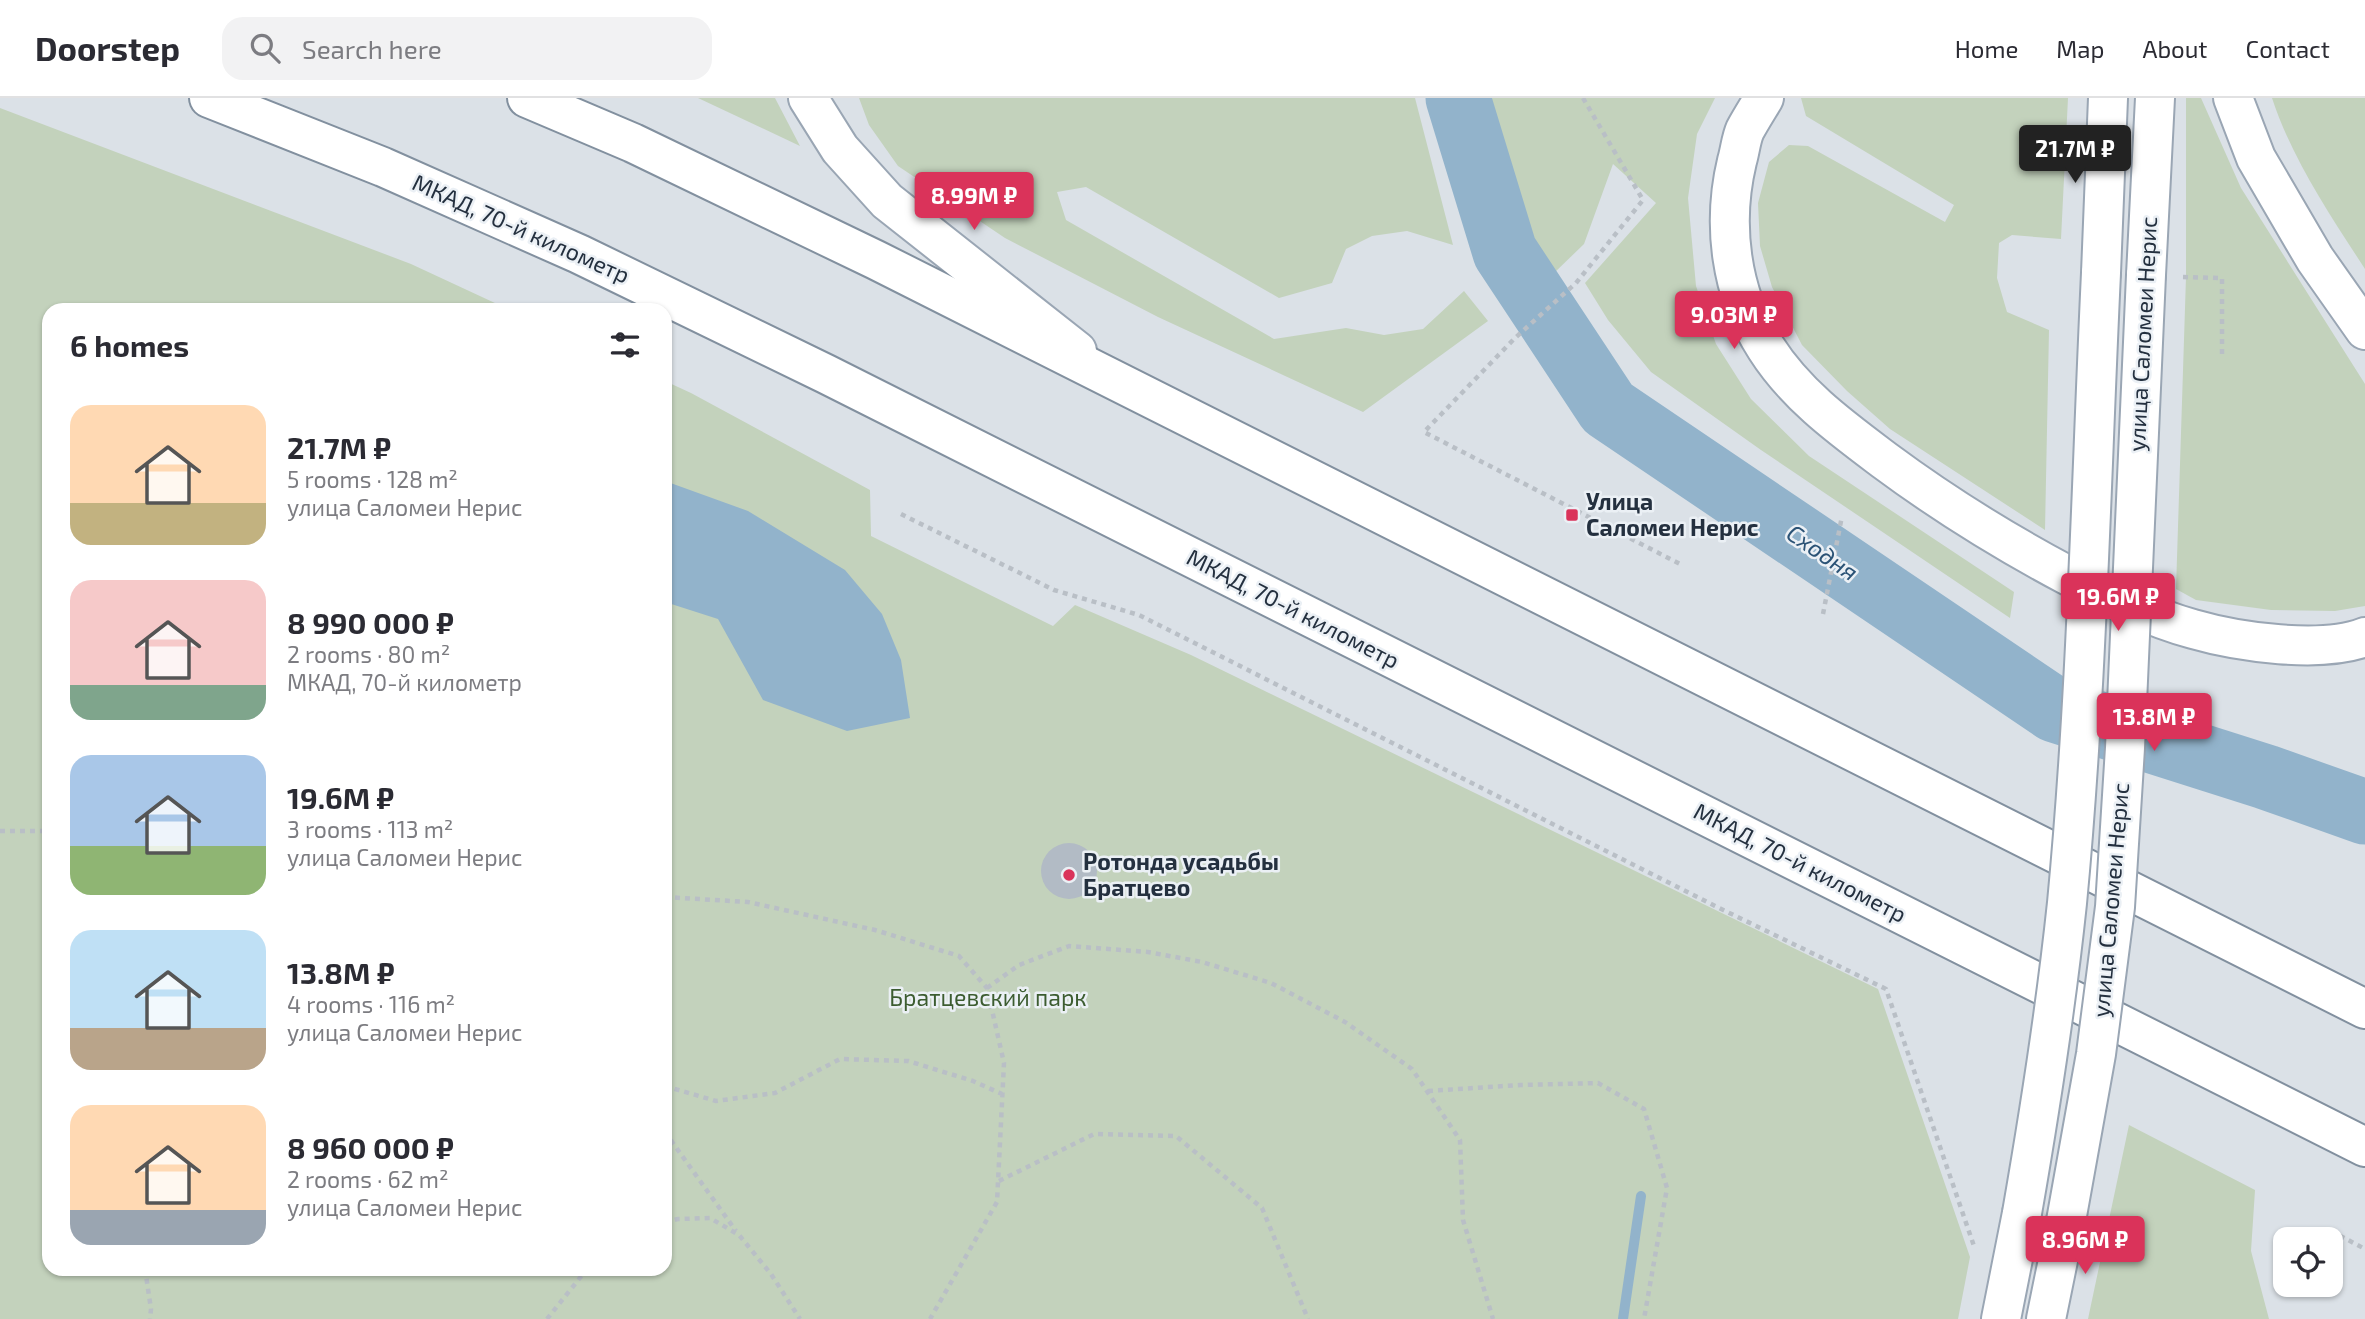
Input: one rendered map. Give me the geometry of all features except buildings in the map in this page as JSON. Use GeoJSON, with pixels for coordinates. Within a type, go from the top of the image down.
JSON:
{"type":"FeatureCollection","features":[{"type":"Feature","properties":{"kind":"main road","name":"МКАД, 70-й километр"},"geometry":{"type":"LineString","coordinates":[[209,98],[383,167],[579,254],[826,373],[2365,1147]]}},
{"type":"Feature","properties":{"kind":"main road"},"geometry":{"type":"LineString","coordinates":[[527,98],[633,143],[876,260],[2365,1009]]}},
{"type":"Feature","properties":{"kind":"main road"},"geometry":{"type":"LineString","coordinates":[[808,98],[841,149],[887,201],[1117,383]]}},
{"type":"Feature","properties":{"kind":"main road"},"geometry":{"type":"LineString","coordinates":[[1764,98],[1749,115],[1733,179],[1729,215],[1733,268],[1747,311],[1765,347],[1792,383],[1833,422],[1920,486],[2016,548],[2117,601],[2193,629],[2262,643],[2311,645],[2365,637]]}},
{"type":"Feature","properties":{"kind":"main road","name":"улица Саломеи Нерис"},"geometry":{"type":"LineString","coordinates":[[2001,1319],[2050,1050],[2067,904],[2078,771],[2108,98]]}},
{"type":"Feature","properties":{"kind":"main road","name":"улица Саломеи Нерис"},"geometry":{"type":"LineString","coordinates":[[2046,1319],[2096,1054],[2115,906],[2161,276],[2155,98]]}},
{"type":"Feature","properties":{"kind":"main road"},"geometry":{"type":"LineString","coordinates":[[2233,98],[2256,158],[2315,259],[2365,330]]}},
{"type":"Feature","properties":{"kind":"path"},"geometry":{"type":"LineString","coordinates":[[1583,98],[1643,200],[1576,283],[1515,338],[1424,432],[1680,564]]}},
{"type":"Feature","properties":{"kind":"path"},"geometry":{"type":"LineString","coordinates":[[2161,276],[2222,278],[2222,356]]}},
{"type":"Feature","properties":{"kind":"path"},"geometry":{"type":"LineString","coordinates":[[901,514],[1054,590],[1139,615],[1715,906],[1886,989],[1979,1260]]}},
{"type":"Feature","properties":{"kind":"path"},"geometry":{"type":"LineString","coordinates":[[1823,614],[1842,516]]}},
{"type":"Feature","properties":{"kind":"path"},"geometry":{"type":"LineString","coordinates":[[0,831],[42,831]]}},
{"type":"Feature","properties":{"kind":"path"},"geometry":{"type":"LineString","coordinates":[[672,897],[748,902],[875,930],[958,957],[987,988],[1004,1063],[998,1202],[930,1319]]}},
{"type":"Feature","properties":{"kind":"path"},"geometry":{"type":"LineString","coordinates":[[987,988],[1019,965],[1069,946],[1148,951],[1202,962],[1271,983],[1345,1022],[1412,1069],[1460,1140],[1463,1220],[1493,1319]]}},
{"type":"Feature","properties":{"kind":"path"},"geometry":{"type":"LineString","coordinates":[[672,1088],[716,1101],[775,1093],[840,1059],[908,1061],[973,1081],[1002,1094]]}},
{"type":"Feature","properties":{"kind":"path"},"geometry":{"type":"LineString","coordinates":[[1427,1091],[1598,1083],[1644,1109],[1667,1188],[1644,1319]]}},
{"type":"Feature","properties":{"kind":"path"},"geometry":{"type":"LineString","coordinates":[[999,1181],[1094,1135],[1176,1136],[1262,1208],[1308,1319]]}},
{"type":"Feature","properties":{"kind":"path"},"geometry":{"type":"LineString","coordinates":[[672,1142],[739,1235],[771,1274],[800,1319]]}},
{"type":"Feature","properties":{"kind":"path"},"geometry":{"type":"LineString","coordinates":[[672,1220],[710,1218],[739,1235]]}},
{"type":"Feature","properties":{"kind":"path"},"geometry":{"type":"LineString","coordinates":[[2343,1237],[2365,1249]]}},
{"type":"Feature","properties":{"kind":"path"},"geometry":{"type":"LineString","coordinates":[[146,1276],[150,1319]]}},
{"type":"Feature","properties":{"kind":"path"},"geometry":{"type":"LineString","coordinates":[[547,1319],[581,1276]]}},
{"type":"Feature","properties":{"kind":"green space"},"geometry":{"type":"Polygon","coordinates":[[[698,98],[775,98],[800,146],[698,98]]]}},
{"type":"Feature","properties":{"kind":"green space"},"geometry":{"type":"Polygon","coordinates":[[[859,98],[1415,98],[1453,245],[1407,231],[1372,236],[1346,249],[1332,283],[1279,298],[1086,187],[1057,192],[1066,220],[1274,339],[1346,328],[1384,335],[1423,329],[1464,291],[1488,321],[1363,412],[1158,317],[1005,238],[898,166],[869,125],[859,98]]]}},
{"type":"Feature","properties":{"kind":"green space"},"geometry":{"type":"Polygon","coordinates":[[[1487,98],[1715,98],[1697,134],[1688,198],[1696,286],[1716,344],[1751,399],[1809,456],[2014,592],[2010,618],[1761,450],[1651,372],[1608,320],[1585,283],[1656,203],[1613,164],[1584,244],[1551,276],[1526,226],[1487,98]]]}},
{"type":"Feature","properties":{"kind":"green space"},"geometry":{"type":"Polygon","coordinates":[[[1801,98],[2068,98],[2061,239],[2012,235],[1999,243],[1997,278],[2007,312],[2049,330],[2045,530],[1890,429],[1847,391],[1802,345],[1772,287],[1760,246],[1758,203],[1769,162],[1789,145],[1808,146],[1945,222],[1954,205],[1806,116],[1801,98]]]}},
{"type":"Feature","properties":{"kind":"green space"},"geometry":{"type":"Polygon","coordinates":[[[2186,98],[2201,98],[2241,188],[2365,384],[2365,606],[2335,611],[2271,610],[2196,600],[2176,589],[2186,277],[2186,98]]]}},
{"type":"Feature","properties":{"kind":"green space"},"geometry":{"type":"Polygon","coordinates":[[[2272,98],[2365,98],[2365,269],[2301,165],[2272,98]]]}},
{"type":"Feature","properties":{"kind":"green space","name":"Братцевский парк"},"geometry":{"type":"Polygon","coordinates":[[[0,108],[411,264],[495,303],[42,303],[42,1276],[672,1276],[672,384],[870,490],[871,536],[1053,626],[1075,605],[1191,655],[1878,989],[1970,1257],[1958,1319],[0,1319],[0,108]]]}},
{"type":"Feature","properties":{"kind":"green space"},"geometry":{"type":"Polygon","coordinates":[[[2129,1125],[2255,1190],[2251,1251],[2269,1319],[2088,1319],[2129,1125]]]}},
{"type":"Feature","properties":{"kind":"water"},"geometry":{"type":"Polygon","coordinates":[[[672,484],[748,511],[845,570],[882,614],[901,660],[910,718],[847,731],[763,700],[718,619],[672,604],[672,484]]]}},
{"type":"Feature","properties":{"kind":"waterway","name":"Сходня"},"geometry":{"type":"LineString","coordinates":[[1458,98],[1505,252],[1608,408],[2055,710],[2266,777],[2365,812]]}},
{"type":"Feature","properties":{"kind":"waterway"},"geometry":{"type":"LineString","coordinates":[[1623,1319],[1641,1196]]}},
{"type":"Feature","properties":{"kind":"place","name":"Улица Саломеи Нерис"},"geometry":{"type":"Point","coordinates":[1572,515]}},
{"type":"Feature","properties":{"kind":"place","name":"Ротонда усадьбы Братцево"},"geometry":{"type":"Point","coordinates":[1069,875]}}]}
